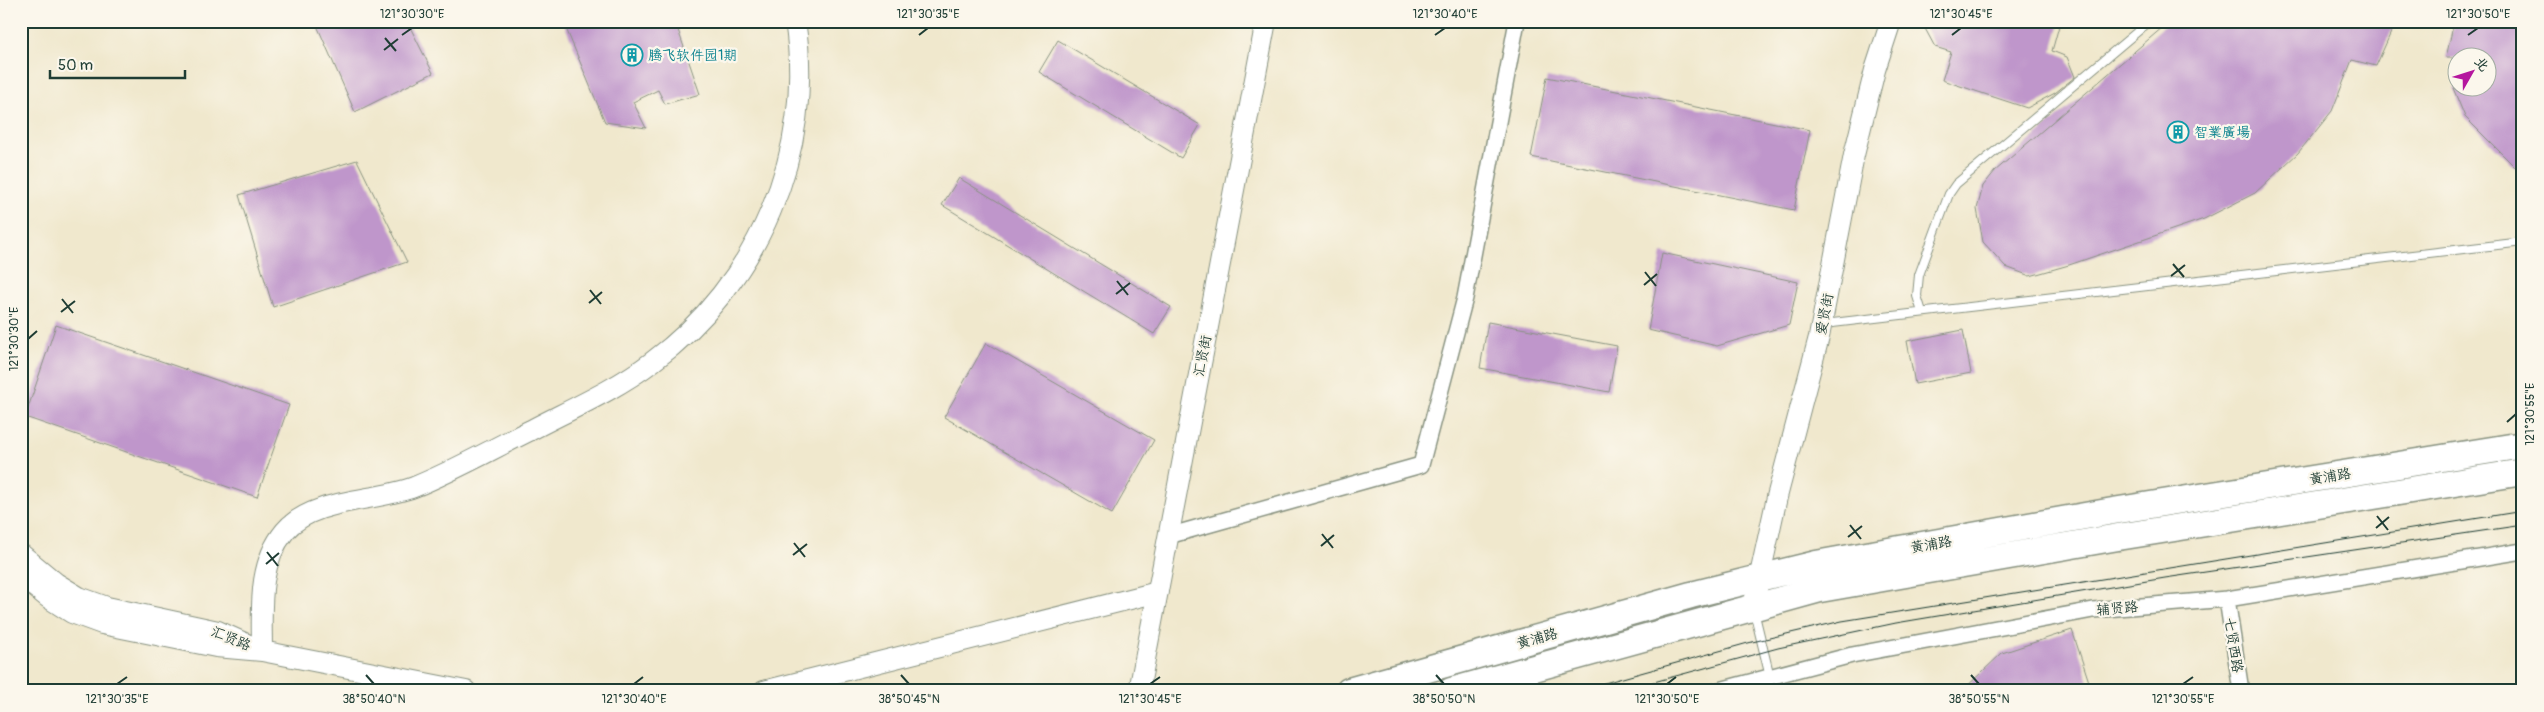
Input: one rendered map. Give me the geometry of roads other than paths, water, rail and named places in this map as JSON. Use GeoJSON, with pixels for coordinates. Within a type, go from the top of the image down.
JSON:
{"type":"FeatureCollection","features":[{"type":"Feature","properties":{"kind":"highway","name":"黄浦路"},"geometry":{"type":"LineString","coordinates":[[1349,691],[1691,595],[1816,564],[2113,511],[2523,445]]}},
{"type":"Feature","properties":{"kind":"highway","name":"黄浦路"},"geometry":{"type":"LineString","coordinates":[[1451,691],[1820,589],[2128,535],[2523,472]]}},
{"type":"Feature","properties":{"kind":"street"},"geometry":{"type":"LineString","coordinates":[[466,691],[262,651],[262,598],[265,572],[272,552],[285,531],[299,518],[318,509],[380,498],[413,488],[447,473],[619,384],[652,362],[709,311],[732,281],[768,220],[791,155],[798,118],[800,78],[795,21]]}},
{"type":"Feature","properties":{"kind":"street","name":"汇贤街"},"geometry":{"type":"LineString","coordinates":[[1139,691],[1266,21]]}},
{"type":"Feature","properties":{"kind":"street"},"geometry":{"type":"LineString","coordinates":[[1168,536],[1421,465],[1465,298],[1517,21]]}},
{"type":"Feature","properties":{"kind":"street","name":"爱贤街"},"geometry":{"type":"LineString","coordinates":[[1753,607],[1777,497],[1822,324],[1854,155],[1875,70],[1891,21]]}},
{"type":"Feature","properties":{"kind":"street","name":"辅贤路"},"geometry":{"type":"LineString","coordinates":[[1716,691],[1852,656],[2093,610],[2227,599],[2523,550]]}},
{"type":"Feature","properties":{"kind":"street","name":"汇贤路"},"geometry":{"type":"LineString","coordinates":[[21,554],[56,583],[79,597],[107,607],[218,630],[262,651]]}},
{"type":"Feature","properties":{"kind":"street","name":"汇贤路"},"geometry":{"type":"LineString","coordinates":[[21,576],[47,597],[72,613],[102,624],[216,647],[262,651]]}},
{"type":"Feature","properties":{"kind":"street"},"geometry":{"type":"LineString","coordinates":[[764,691],[1158,592]]}},
{"type":"Feature","properties":{"kind":"street","name":"七贤西路"},"geometry":{"type":"LineString","coordinates":[[2227,599],[2241,691]]}},
{"type":"Feature","properties":{"kind":"lane"},"geometry":{"type":"LineString","coordinates":[[1922,312],[1917,296],[1919,275],[1949,194],[1956,184],[2150,21]]}},
{"type":"Feature","properties":{"kind":"lane"},"geometry":{"type":"LineString","coordinates":[[1822,324],[2523,242]]}},
{"type":"Feature","properties":{"kind":"lane"},"geometry":{"type":"LineString","coordinates":[[1753,607],[1770,677]]}},
{"type":"Feature","properties":{"kind":"tram line"},"geometry":{"type":"LineString","coordinates":[[1576,691],[1748,643],[1842,621],[2523,511]]}},
{"type":"Feature","properties":{"kind":"tram line"},"geometry":{"type":"LineString","coordinates":[[1621,691],[1778,648],[1896,623],[2165,578],[2523,525]]}},
{"type":"Feature","properties":{"kind":"place","name":"腾飞软件园1期"},"geometry":{"type":"Point","coordinates":[632,55]}},
{"type":"Feature","properties":{"kind":"place","name":"智業廣場"},"geometry":{"type":"Point","coordinates":[2178,132]}}]}
